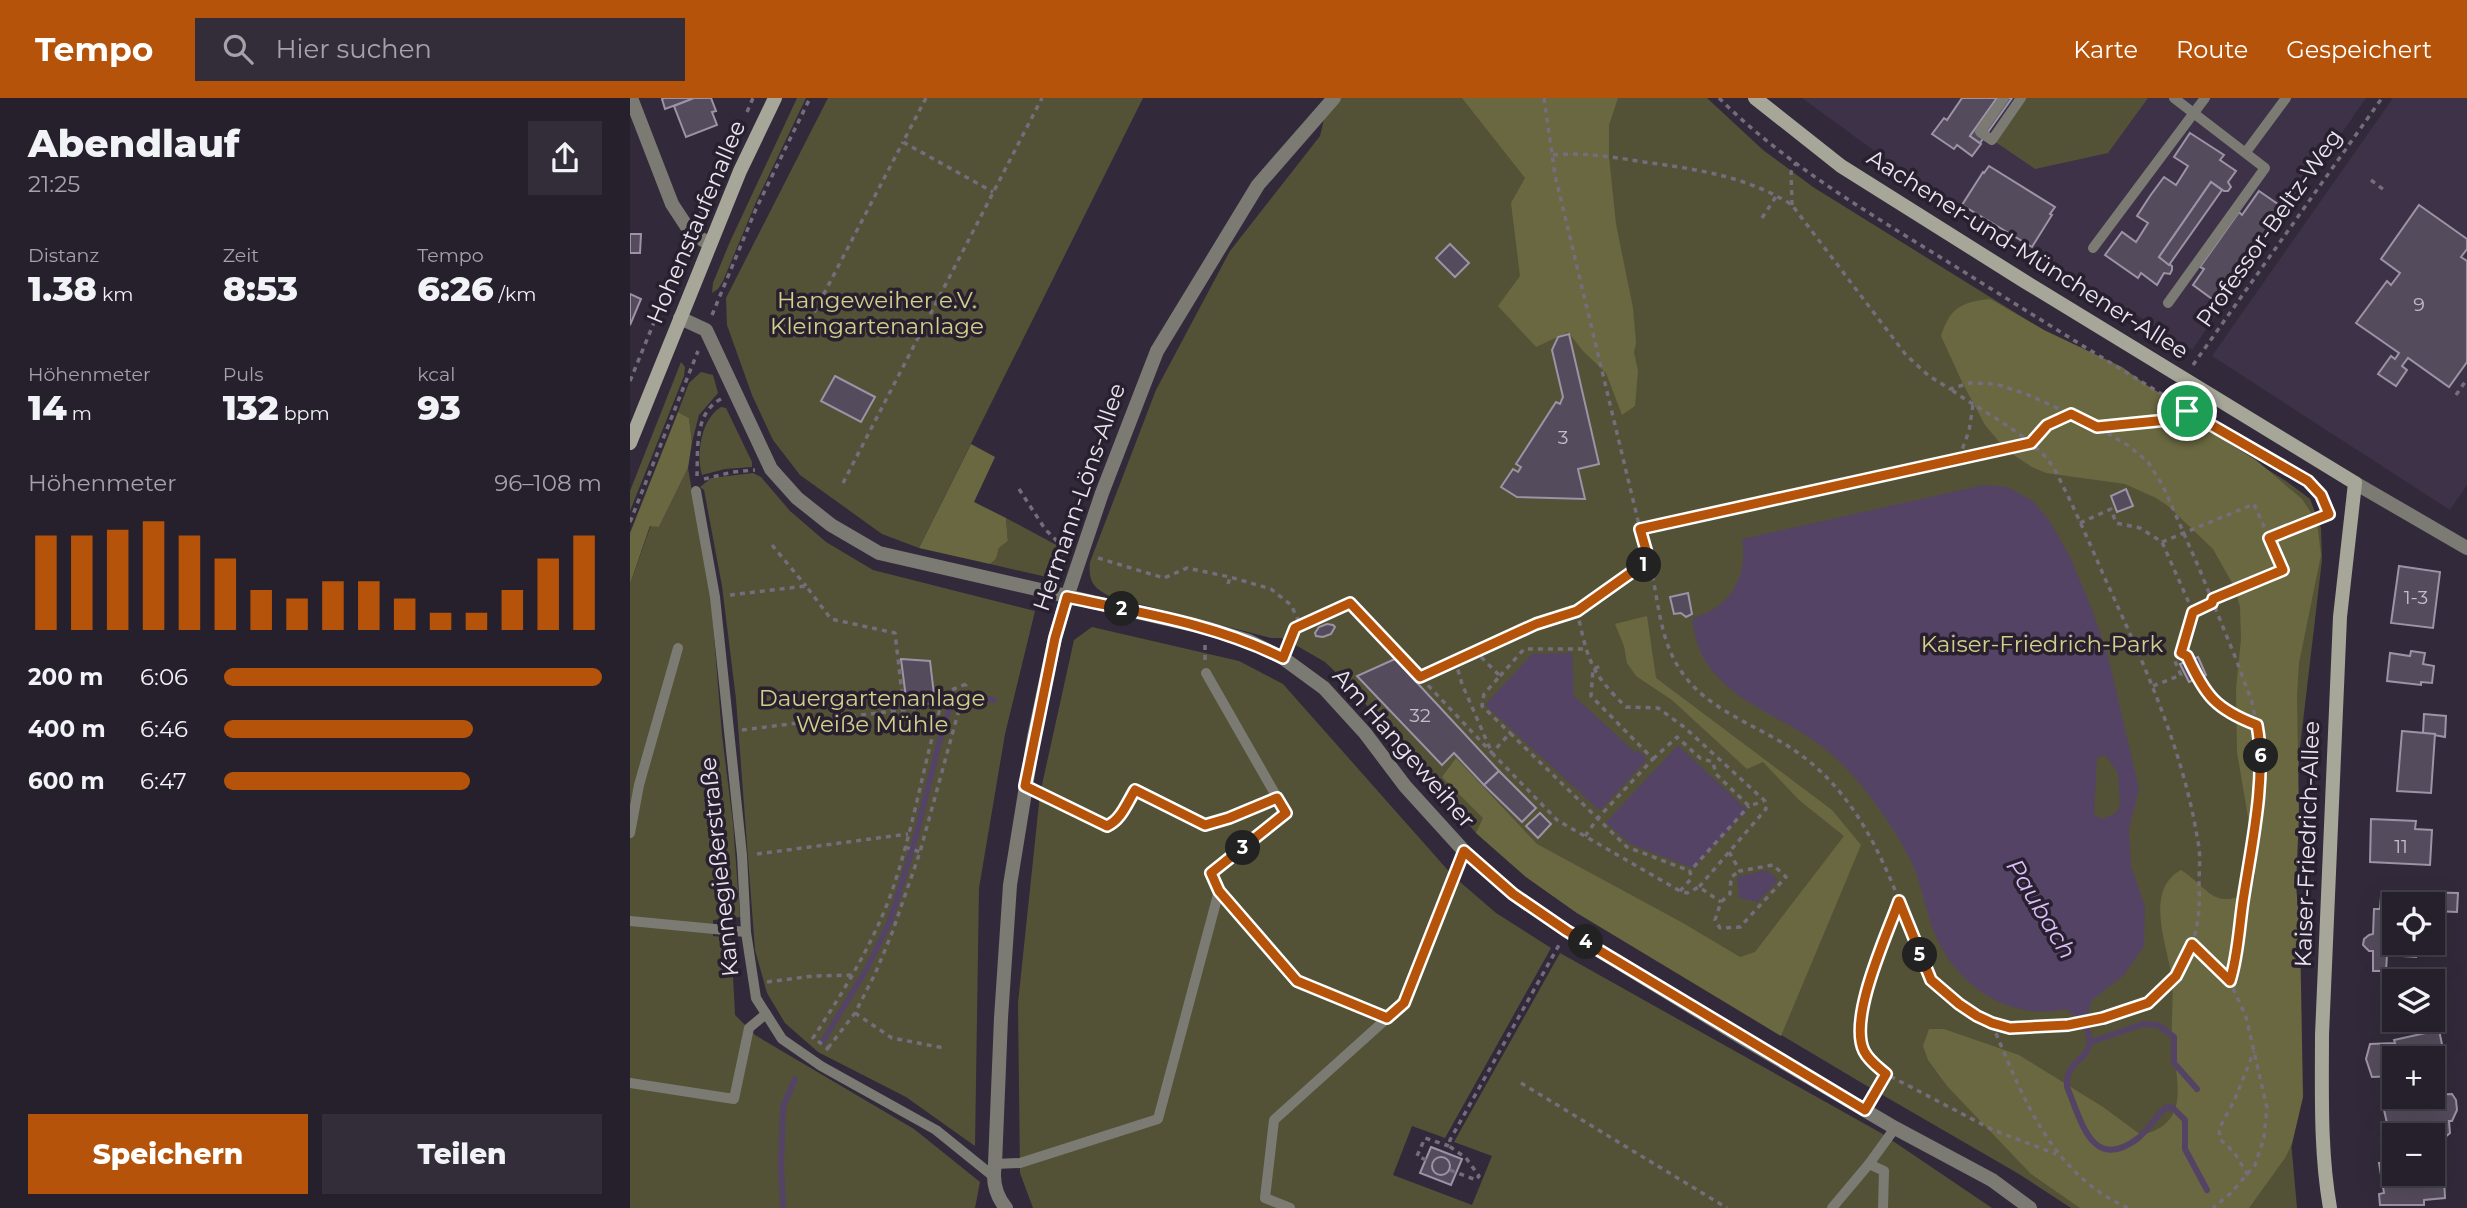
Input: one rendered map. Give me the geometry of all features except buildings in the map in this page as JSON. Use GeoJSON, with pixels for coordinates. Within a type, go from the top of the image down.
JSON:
{"type":"FeatureCollection","features":[{"type":"Feature","properties":{"kind":"street"},"geometry":{"type":"LineString","coordinates":[[631,98],[672,204],[691,233],[709,244]]}},
{"type":"Feature","properties":{"kind":"street","name":"Hohenstaufenallee"},"geometry":{"type":"LineString","coordinates":[[630,443],[709,244],[775,98]]}},
{"type":"Feature","properties":{"kind":"street","name":"Hermann-Löns-Allee"},"geometry":{"type":"LineString","coordinates":[[994,1170],[1010,885],[1025,786],[1055,638],[1067,597],[1102,493],[1157,351],[1258,185],[1334,98]]}},
{"type":"Feature","properties":{"kind":"street","name":"Aachener-und-Münchener-Allee"},"geometry":{"type":"LineString","coordinates":[[1755,98],[1841,166],[2355,483]]}},
{"type":"Feature","properties":{"kind":"street"},"geometry":{"type":"LineString","coordinates":[[680,318],[706,330]]}},
{"type":"Feature","properties":{"kind":"street","name":"Am Hangeweiher"},"geometry":{"type":"LineString","coordinates":[[706,330],[771,469],[797,498],[831,525],[880,552],[1206,628],[1250,641],[1283,658],[1324,688],[1365,733],[1405,786],[1464,851],[1513,894],[1567,931],[1895,1128],[1992,1180],[2030,1208]]}},
{"type":"Feature","properties":{"kind":"street"},"geometry":{"type":"LineString","coordinates":[[2355,483],[2467,548]]}},
{"type":"Feature","properties":{"kind":"street","name":"Kaiser-Friedrich-Allee"},"geometry":{"type":"LineString","coordinates":[[2330,1208],[2326,1185],[2322,1035],[2340,617],[2355,483]]}},
{"type":"Feature","properties":{"kind":"street","name":"Kannegießerstraße"},"geometry":{"type":"LineString","coordinates":[[994,1170],[998,1199],[1006,1208]]}},
{"type":"Feature","properties":{"kind":"lane"},"geometry":{"type":"LineString","coordinates":[[2004,98],[1980,132],[1992,139],[2021,98]]}},
{"type":"Feature","properties":{"kind":"lane"},"geometry":{"type":"LineString","coordinates":[[2168,303],[2265,167],[2174,98]]}},
{"type":"Feature","properties":{"kind":"lane"},"geometry":{"type":"LineString","coordinates":[[2094,248],[2205,98]]}},
{"type":"Feature","properties":{"kind":"lane"},"geometry":{"type":"LineString","coordinates":[[2246,152],[2286,98]]}},
{"type":"Feature","properties":{"kind":"lane","name":"Kannegießerstraße"},"geometry":{"type":"LineString","coordinates":[[696,491],[715,597],[742,855],[746,932],[755,993],[782,1039],[818,1063],[936,1130],[994,1170]]}},
{"type":"Feature","properties":{"kind":"lane"},"geometry":{"type":"LineString","coordinates":[[630,833],[653,728],[678,648]]}},
{"type":"Feature","properties":{"kind":"lane"},"geometry":{"type":"LineString","coordinates":[[1206,673],[1286,813],[1211,873],[1219,891],[1297,981],[1387,1018]]}},
{"type":"Feature","properties":{"kind":"lane"},"geometry":{"type":"LineString","coordinates":[[1290,1208],[1265,1198],[1274,1121],[1404,1003],[1464,851]]}},
{"type":"Feature","properties":{"kind":"lane"},"geometry":{"type":"LineString","coordinates":[[994,1170],[1158,1119],[1219,891]]}},
{"type":"Feature","properties":{"kind":"lane"},"geometry":{"type":"LineString","coordinates":[[630,921],[746,932]]}},
{"type":"Feature","properties":{"kind":"lane"},"geometry":{"type":"LineString","coordinates":[[630,1083],[734,1099],[749,1028],[766,1014]]}},
{"type":"Feature","properties":{"kind":"lane"},"geometry":{"type":"LineString","coordinates":[[1832,1208],[1895,1128]]}},
{"type":"Feature","properties":{"kind":"lane"},"geometry":{"type":"LineString","coordinates":[[1869,1164],[1884,1171],[1884,1208]]}},
{"type":"Feature","properties":{"kind":"path"},"geometry":{"type":"LineString","coordinates":[[630,522],[757,209],[810,98]]}},
{"type":"Feature","properties":{"kind":"path"},"geometry":{"type":"LineString","coordinates":[[806,330],[926,98]]}},
{"type":"Feature","properties":{"kind":"path"},"geometry":{"type":"LineString","coordinates":[[843,483],[1042,98]]}},
{"type":"Feature","properties":{"kind":"path"},"geometry":{"type":"LineString","coordinates":[[1544,98],[1553,155],[1564,214],[1650,564],[1660,620],[1669,651],[1682,673],[1700,692],[1732,716],[1781,742],[1825,773],[1844,796],[1880,852],[1931,980],[1959,1004],[1992,1023],[2010,1028],[2031,1029],[2103,1018],[2148,1003],[2176,976],[2192,944],[2200,906],[2199,844],[2179,760],[2153,686],[2051,463],[2031,443],[1928,376],[1906,355],[1792,205],[1777,195],[1727,176],[1676,166],[1581,152],[1553,155]]}},
{"type":"Feature","properties":{"kind":"path"},"geometry":{"type":"LineString","coordinates":[[1718,98],[1763,139],[1839,192],[2187,411],[2308,481],[2321,495],[2329,514],[2335,517],[2352,513]]}},
{"type":"Feature","properties":{"kind":"path","name":"Professor-Beltz-Weg"},"geometry":{"type":"LineString","coordinates":[[2184,377],[2382,98]]}},
{"type":"Feature","properties":{"kind":"path"},"geometry":{"type":"LineString","coordinates":[[903,142],[993,192]]}},
{"type":"Feature","properties":{"kind":"path"},"geometry":{"type":"LineString","coordinates":[[1792,205],[1791,172],[1796,162]]}},
{"type":"Feature","properties":{"kind":"path"},"geometry":{"type":"LineString","coordinates":[[2371,180],[2384,190]]}},
{"type":"Feature","properties":{"kind":"path"},"geometry":{"type":"LineString","coordinates":[[1762,218],[1777,195]]}},
{"type":"Feature","properties":{"kind":"path"},"geometry":{"type":"LineString","coordinates":[[2456,395],[2467,379]]}},
{"type":"Feature","properties":{"kind":"path"},"geometry":{"type":"LineString","coordinates":[[1950,388],[1970,383],[1996,384],[2071,414],[2129,446],[2148,462],[2163,486],[2252,702],[2261,748],[2259,785],[2230,981]]}},
{"type":"Feature","properties":{"kind":"path"},"geometry":{"type":"LineString","coordinates":[[736,391],[711,404],[699,429],[696,481],[733,472],[771,469]]}},
{"type":"Feature","properties":{"kind":"path"},"geometry":{"type":"LineString","coordinates":[[1959,458],[1969,431],[1973,405]]}},
{"type":"Feature","properties":{"kind":"path"},"geometry":{"type":"LineString","coordinates":[[2097,427],[2177,419],[2187,411]]}},
{"type":"Feature","properties":{"kind":"path"},"geometry":{"type":"LineString","coordinates":[[1640,529],[2031,443],[2047,425],[2071,414]]}},
{"type":"Feature","properties":{"kind":"path"},"geometry":{"type":"LineString","coordinates":[[1018,489],[1045,529],[1059,543],[1065,564],[1077,572]]}},
{"type":"Feature","properties":{"kind":"path"},"geometry":{"type":"LineString","coordinates":[[2162,542],[2254,505],[2269,538],[2283,570],[2193,612]]}},
{"type":"Feature","properties":{"kind":"path"},"geometry":{"type":"LineString","coordinates":[[2080,523],[2110,509],[2116,523],[2140,528],[2162,542],[2193,612],[2181,653],[2174,659],[2180,675],[2153,686]]}},
{"type":"Feature","properties":{"kind":"path"},"geometry":{"type":"LineString","coordinates":[[2269,538],[2329,514]]}},
{"type":"Feature","properties":{"kind":"path"},"geometry":{"type":"LineString","coordinates":[[772,545],[831,619],[895,633],[904,710]]}},
{"type":"Feature","properties":{"kind":"path"},"geometry":{"type":"LineString","coordinates":[[1082,553],[1164,578],[1187,568],[1271,589],[1291,605],[1301,625]]}},
{"type":"Feature","properties":{"kind":"path"},"geometry":{"type":"LineString","coordinates":[[1420,677],[1474,650],[1536,624],[1577,611],[1639,567],[1650,564]]}},
{"type":"Feature","properties":{"kind":"path"},"geometry":{"type":"LineString","coordinates":[[1201,578],[1203,571]]}},
{"type":"Feature","properties":{"kind":"path"},"geometry":{"type":"LineString","coordinates":[[1228,584],[1230,577]]}},
{"type":"Feature","properties":{"kind":"path"},"geometry":{"type":"LineString","coordinates":[[715,597],[806,586]]}},
{"type":"Feature","properties":{"kind":"path"},"geometry":{"type":"LineString","coordinates":[[1283,658],[1295,628],[1350,603],[1557,820],[1687,893],[1699,887],[1766,809],[1765,801],[1684,727],[1658,708],[1626,707],[1603,685],[1585,649],[1577,611]]}},
{"type":"Feature","properties":{"kind":"path"},"geometry":{"type":"LineString","coordinates":[[1206,628],[1206,673]]}},
{"type":"Feature","properties":{"kind":"path"},"geometry":{"type":"LineString","coordinates":[[1585,649],[1524,649],[1484,694],[1482,706],[1627,847],[1690,871]]}},
{"type":"Feature","properties":{"kind":"path"},"geometry":{"type":"LineString","coordinates":[[1474,650],[1500,676]]}},
{"type":"Feature","properties":{"kind":"path"},"geometry":{"type":"LineString","coordinates":[[2181,653],[2187,656],[2202,689],[2231,715],[2257,725]]}},
{"type":"Feature","properties":{"kind":"path"},"geometry":{"type":"LineString","coordinates":[[1455,660],[1462,684],[1492,752]]}},
{"type":"Feature","properties":{"kind":"path"},"geometry":{"type":"LineString","coordinates":[[1593,669],[1604,665]]}},
{"type":"Feature","properties":{"kind":"path"},"geometry":{"type":"LineString","coordinates":[[1593,669],[1591,696],[1653,759]]}},
{"type":"Feature","properties":{"kind":"path"},"geometry":{"type":"LineString","coordinates":[[818,1063],[855,1013],[892,933],[920,852],[966,684],[949,691],[941,705],[895,882],[872,939],[813,1038],[828,1048]]}},
{"type":"Feature","properties":{"kind":"path"},"geometry":{"type":"LineString","coordinates":[[728,731],[941,705]]}},
{"type":"Feature","properties":{"kind":"path"},"geometry":{"type":"LineString","coordinates":[[1586,836],[1598,818],[1684,727]]}},
{"type":"Feature","properties":{"kind":"path"},"geometry":{"type":"LineString","coordinates":[[1492,752],[1510,733]]}},
{"type":"Feature","properties":{"kind":"path"},"geometry":{"type":"LineString","coordinates":[[1677,737],[1700,758],[1713,762],[1716,774],[1749,806]]}},
{"type":"Feature","properties":{"kind":"path"},"geometry":{"type":"LineString","coordinates":[[1708,764],[1716,768]]}},
{"type":"Feature","properties":{"kind":"path"},"geometry":{"type":"LineString","coordinates":[[1025,786],[1107,826],[1119,817],[1135,790],[1205,825],[1277,798]]}},
{"type":"Feature","properties":{"kind":"path"},"geometry":{"type":"LineString","coordinates":[[1680,891],[1691,879],[1690,871],[1749,806],[1765,801]]}},
{"type":"Feature","properties":{"kind":"path"},"geometry":{"type":"LineString","coordinates":[[742,855],[908,834]]}},
{"type":"Feature","properties":{"kind":"path"},"geometry":{"type":"LineString","coordinates":[[905,846],[920,852]]}},
{"type":"Feature","properties":{"kind":"path"},"geometry":{"type":"LineString","coordinates":[[1729,852],[1740,871]]}},
{"type":"Feature","properties":{"kind":"path"},"geometry":{"type":"LineString","coordinates":[[1773,865],[1786,877],[1740,927],[1720,928],[1715,920],[1721,902],[1730,894],[1731,877],[1740,871],[1773,865]]}},
{"type":"Feature","properties":{"kind":"path"},"geometry":{"type":"LineString","coordinates":[[1699,887],[1721,902]]}},
{"type":"Feature","properties":{"kind":"path"},"geometry":{"type":"LineString","coordinates":[[1899,901],[1868,984],[1860,1030],[1863,1049],[1871,1062],[1886,1074],[1993,1130],[2058,1155]]}},
{"type":"Feature","properties":{"kind":"path"},"geometry":{"type":"LineString","coordinates":[[1449,1146],[1567,931]]}},
{"type":"Feature","properties":{"kind":"path"},"geometry":{"type":"LineString","coordinates":[[2192,944],[2230,981],[2246,1017],[2267,1108],[2264,1138],[2255,1165],[2248,1176],[2213,1208]]}},
{"type":"Feature","properties":{"kind":"path"},"geometry":{"type":"LineString","coordinates":[[755,993],[768,982],[813,976],[852,975]]}},
{"type":"Feature","properties":{"kind":"path"},"geometry":{"type":"LineString","coordinates":[[855,1013],[892,1038],[944,1048]]}},
{"type":"Feature","properties":{"kind":"path"},"geometry":{"type":"LineString","coordinates":[[1992,1023],[2019,1086],[2058,1155],[2083,1182],[2128,1208]]}},
{"type":"Feature","properties":{"kind":"path"},"geometry":{"type":"LineString","coordinates":[[2248,1176],[2234,1152],[2220,1139],[2218,1129],[2235,1099],[2254,1049]]}},
{"type":"Feature","properties":{"kind":"path"},"geometry":{"type":"LineString","coordinates":[[1865,1110],[1886,1074]]}},
{"type":"Feature","properties":{"kind":"path"},"geometry":{"type":"LineString","coordinates":[[1521,1083],[1727,1208]]}},
{"type":"Feature","properties":{"kind":"path"},"geometry":{"type":"LineString","coordinates":[[1426,1160],[1418,1156],[1425,1138],[1449,1146],[1466,1158],[1479,1176],[1476,1180],[1450,1170]]}},
{"type":"Feature","properties":{"kind":"shaded area"},"geometry":{"type":"Polygon","coordinates":[[[1462,98],[1618,98],[1609,125],[1609,157],[1616,224],[1633,308],[1636,343],[1634,352],[1638,371],[1635,406],[1622,415],[1606,373],[1568,332],[1536,347],[1498,306],[1520,276],[1511,203],[1525,178],[1462,98]]]}},
{"type":"Feature","properties":{"kind":"shaded area"},"geometry":{"type":"Polygon","coordinates":[[[1802,98],[2366,98],[2192,350],[1880,155],[1802,98]]]}},
{"type":"Feature","properties":{"kind":"shaded area"},"geometry":{"type":"Polygon","coordinates":[[[2393,98],[2467,98],[2467,485],[2450,510],[2212,356],[2393,98]]]}},
{"type":"Feature","properties":{"kind":"shaded area"},"geometry":{"type":"Polygon","coordinates":[[[1990,299],[2044,330],[2122,367],[2190,411],[2230,444],[2256,460],[2302,499],[2317,522],[2321,555],[2299,663],[2297,696],[2299,815],[2296,885],[2300,932],[2303,1097],[2292,1144],[2249,1208],[2080,1208],[2031,1174],[1947,1086],[1928,1060],[1923,1046],[1929,1029],[1944,1029],[2019,1055],[2103,1107],[2141,1135],[2158,1129],[2169,1120],[2178,1097],[2172,1038],[2172,979],[2161,920],[2163,891],[2170,879],[2181,870],[2212,895],[2227,899],[2237,898],[2249,893],[2255,876],[2237,752],[2236,689],[2241,639],[2240,607],[2235,588],[2213,549],[2156,498],[2125,484],[2046,473],[2006,450],[1985,425],[1941,336],[1948,319],[1958,308],[1971,302],[1990,299]]]}},
{"type":"Feature","properties":{"kind":"shaded area"},"geometry":{"type":"Polygon","coordinates":[[[678,412],[689,418],[692,442],[688,468],[659,527],[650,526],[630,584],[630,533],[678,412]]]}},
{"type":"Feature","properties":{"kind":"shaded area"},"geometry":{"type":"Polygon","coordinates":[[[971,444],[995,457],[974,502],[1006,518],[1008,541],[999,548],[996,559],[990,564],[919,548],[971,444]]]}},
{"type":"Feature","properties":{"kind":"shaded area"},"geometry":{"type":"Polygon","coordinates":[[[1647,616],[1656,678],[1832,810],[1861,845],[1781,1036],[1577,913],[1526,877],[1476,833],[1483,818],[1442,777],[1456,758],[1537,844],[1740,957],[1755,952],[1844,836],[1799,800],[1763,762],[1747,769],[1672,700],[1636,676],[1627,663],[1624,646],[1615,624],[1647,616]]]}},
{"type":"Feature","properties":{"kind":"green space"},"geometry":{"type":"Polygon","coordinates":[[[797,98],[806,98],[756,202],[723,281],[712,293],[713,283],[729,244],[797,98]]]}},
{"type":"Feature","properties":{"kind":"green space","name":"Hangeweiher e.V. Kleingartenanlage"},"geometry":{"type":"Polygon","coordinates":[[[828,98],[1143,98],[919,548],[882,534],[800,475],[773,440],[752,395],[727,325],[726,298],[828,98]]]}},
{"type":"Feature","properties":{"kind":"green space","name":"Kaiser-Friedrich-Park"},"geometry":{"type":"Polygon","coordinates":[[[1329,98],[1707,98],[1763,150],[1813,187],[2286,481],[2310,499],[2321,528],[2322,560],[2300,747],[2295,826],[2291,1141],[2297,1208],[2071,1208],[2019,1174],[1577,913],[1526,877],[1476,833],[1351,687],[1325,662],[1281,638],[1271,638],[1112,597],[1097,588],[1091,580],[1090,562],[1156,390],[1230,251],[1320,136],[1329,98]]]}},
{"type":"Feature","properties":{"kind":"green space"},"geometry":{"type":"Polygon","coordinates":[[[2024,98],[2148,98],[2108,153],[2035,169],[1994,141],[2024,98]]]}},
{"type":"Feature","properties":{"kind":"green space"},"geometry":{"type":"Polygon","coordinates":[[[681,362],[685,367],[684,376],[630,511],[630,491],[681,362]]]}},
{"type":"Feature","properties":{"kind":"green space"},"geometry":{"type":"Polygon","coordinates":[[[701,372],[713,375],[718,393],[699,415],[692,442],[689,418],[678,412],[689,383],[701,372]]]}},
{"type":"Feature","properties":{"kind":"green space"},"geometry":{"type":"Polygon","coordinates":[[[721,407],[726,408],[752,467],[725,469],[702,475],[702,438],[709,420],[721,407]]]}},
{"type":"Feature","properties":{"kind":"green space"},"geometry":{"type":"Polygon","coordinates":[[[688,468],[711,599],[740,917],[713,920],[713,936],[731,938],[735,1015],[755,1035],[914,1129],[980,1182],[975,1208],[630,1208],[630,584],[651,525],[659,527],[688,468]]]}},
{"type":"Feature","properties":{"kind":"green space","name":"Dauergartenanlage Weiße Mühle"},"geometry":{"type":"Polygon","coordinates":[[[753,473],[761,477],[790,511],[826,542],[873,570],[1035,611],[1005,734],[979,888],[975,1146],[906,1097],[818,1052],[785,1023],[767,993],[755,950],[736,699],[722,586],[704,490],[700,487],[711,478],[753,473]]]}},
{"type":"Feature","properties":{"kind":"green space"},"geometry":{"type":"Polygon","coordinates":[[[1006,518],[1060,547],[1047,577],[990,564],[996,559],[999,548],[1008,541],[1006,518]]]}},
{"type":"Feature","properties":{"kind":"green space"},"geometry":{"type":"Polygon","coordinates":[[[1092,627],[1239,661],[1283,684],[1453,876],[1496,913],[1551,948],[1445,1138],[1412,1126],[1393,1175],[1472,1205],[1492,1156],[1454,1142],[1560,953],[1881,1133],[1992,1208],[1033,1208],[1020,1173],[1018,1003],[1040,794],[1074,640],[1092,627]]]}},
{"type":"Feature","properties":{"kind":"water"},"geometry":{"type":"Polygon","coordinates":[[[1984,485],[2007,487],[2033,501],[2051,523],[2071,559],[2108,656],[2139,789],[2129,828],[2131,866],[2145,906],[2144,946],[2124,975],[2092,1000],[2088,1013],[2074,1016],[2066,1009],[2026,1010],[2007,1005],[1974,986],[1947,957],[1930,921],[1912,863],[1865,790],[1830,753],[1744,699],[1709,667],[1698,645],[1692,618],[1716,607],[1734,589],[1742,566],[1742,539],[1984,485]],[[2105,755],[2097,758],[2094,815],[2102,819],[2116,813],[2120,805],[2118,773],[2105,755]]]}},
{"type":"Feature","properties":{"kind":"water"},"geometry":{"type":"Polygon","coordinates":[[[1572,653],[1574,696],[1635,752],[1638,750],[1647,759],[1600,811],[1485,705],[1532,654],[1572,653]]]}},
{"type":"Feature","properties":{"kind":"water"},"geometry":{"type":"Polygon","coordinates":[[[1678,745],[1747,810],[1693,868],[1630,844],[1606,822],[1678,745]]]}},
{"type":"Feature","properties":{"kind":"water"},"geometry":{"type":"Polygon","coordinates":[[[1767,870],[1778,880],[1758,902],[1739,898],[1737,877],[1767,870]]]}},
{"type":"Feature","properties":{"kind":"waterway"},"geometry":{"type":"LineString","coordinates":[[823,1041],[866,970],[890,921],[913,847],[944,724],[954,698],[962,694],[994,700]]}},
{"type":"Feature","properties":{"kind":"waterway","name":"Paubach"},"geometry":{"type":"LineString","coordinates":[[2077,1008],[2086,1027],[2088,1049],[2072,1067],[2067,1087],[2090,1138],[2098,1146],[2109,1150],[2121,1148],[2137,1139],[2167,1107],[2173,1108],[2185,1120],[2185,1149],[2207,1190]]}},
{"type":"Feature","properties":{"kind":"waterway"},"geometry":{"type":"LineString","coordinates":[[2091,1042],[2143,1024],[2158,1025],[2174,1037],[2174,1063],[2197,1089]]}},
{"type":"Feature","properties":{"kind":"waterway"},"geometry":{"type":"LineString","coordinates":[[783,1208],[783,1107],[795,1079]]}},
{"type":"Feature","properties":{"kind":"route"},"geometry":{"type":"LineString","coordinates":[[2187,411],[2308,481],[2321,495],[2329,514],[2269,538],[2283,570],[2213,599],[2212,603],[2193,612],[2181,653],[2187,656],[2202,689],[2231,715],[2257,725],[2261,748],[2259,785],[2230,981],[2192,944],[2176,976],[2148,1003],[2103,1018],[2068,1025],[2010,1028],[1977,1016],[1944,993],[1931,980],[1899,901],[1868,984],[1863,1008],[1860,1030],[1863,1049],[1871,1062],[1886,1074],[1865,1110],[1567,931],[1513,894],[1464,851],[1404,1003],[1387,1018],[1297,981],[1219,891],[1211,873],[1286,813],[1277,798],[1205,825],[1135,790],[1119,817],[1107,826],[1025,786],[1055,638],[1067,597],[1206,628],[1250,641],[1283,658],[1295,628],[1350,603],[1420,677],[1474,650],[1536,624],[1577,611],[1639,567],[1650,564],[1640,529],[2031,443],[2047,425],[2071,414],[2097,427],[2177,419],[2187,411]]}}]}
